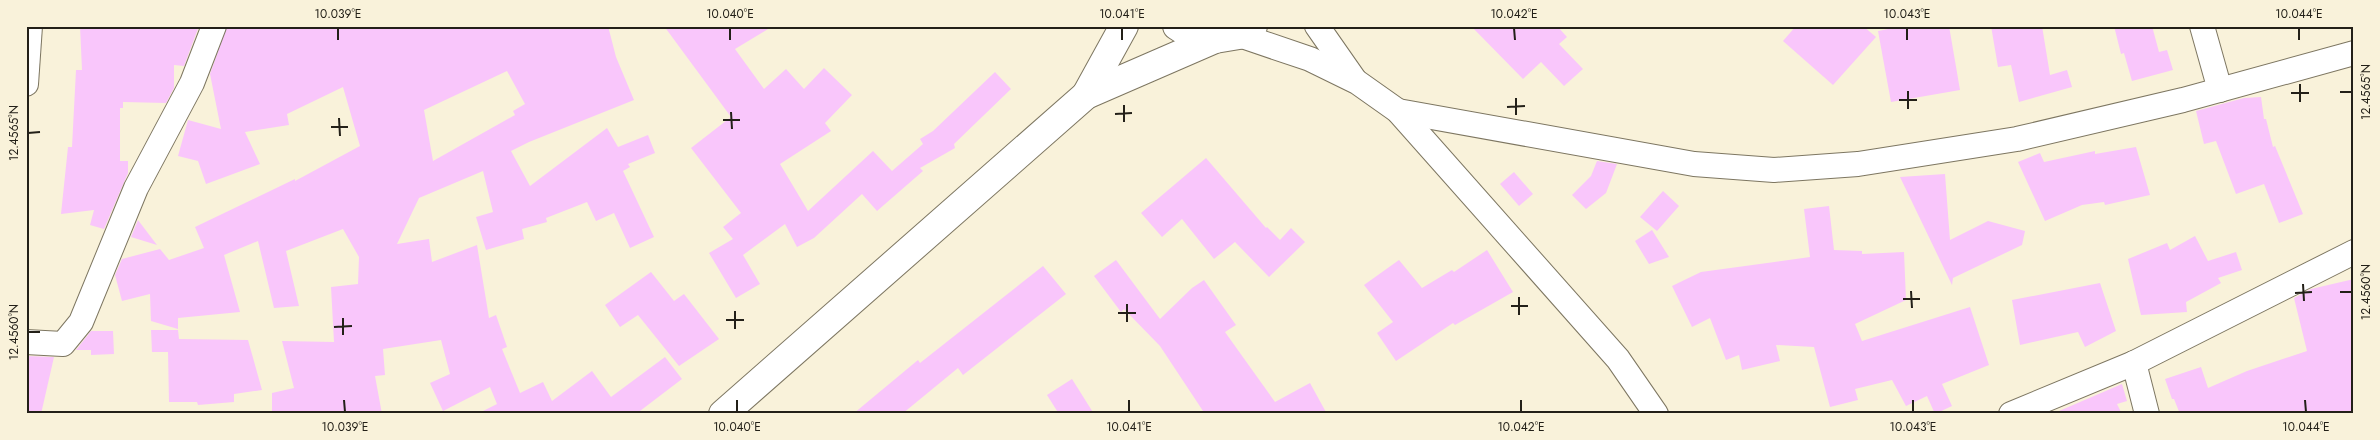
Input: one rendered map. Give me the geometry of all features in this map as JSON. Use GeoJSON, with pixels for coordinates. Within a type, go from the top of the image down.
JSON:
{"type":"FeatureCollection","features":[{"type":"Feature","properties":{"kind":"main road"},"geometry":{"type":"LineString","coordinates":[[1086,95],[1124,26]]}},
{"type":"Feature","properties":{"kind":"main road"},"geometry":{"type":"LineString","coordinates":[[1177,26],[1191,35],[1236,33]]}},
{"type":"Feature","properties":{"kind":"main road"},"geometry":{"type":"LineString","coordinates":[[723,414],[1086,95],[1236,33]]}},
{"type":"Feature","properties":{"kind":"street"},"geometry":{"type":"LineString","coordinates":[[26,84],[30,26]]}},
{"type":"Feature","properties":{"kind":"street"},"geometry":{"type":"LineString","coordinates":[[26,342],[63,344],[80,322],[136,188],[192,83],[214,26]]}},
{"type":"Feature","properties":{"kind":"street"},"geometry":{"type":"LineString","coordinates":[[1317,26],[1356,82]]}},
{"type":"Feature","properties":{"kind":"street"},"geometry":{"type":"LineString","coordinates":[[2202,26],[2220,90]]}},
{"type":"Feature","properties":{"kind":"street"},"geometry":{"type":"LineString","coordinates":[[1236,33],[1310,59],[1356,82],[1398,111],[1618,359],[1656,414]]}},
{"type":"Feature","properties":{"kind":"street"},"geometry":{"type":"LineString","coordinates":[[1398,111],[1694,164],[1774,170],[1858,164],[2017,139],[2220,90],[2354,53]]}},
{"type":"Feature","properties":{"kind":"street"},"geometry":{"type":"LineString","coordinates":[[2011,414],[2134,363],[2354,252]]}},
{"type":"Feature","properties":{"kind":"street"},"geometry":{"type":"LineString","coordinates":[[2134,363],[2147,414]]}},
{"type":"Feature","properties":{"kind":"building"},"geometry":{"type":"Polygon","coordinates":[[[80,26],[199,26],[184,66],[174,65],[174,88],[166,103],[123,102],[123,108],[120,108],[120,161],[128,161],[128,173],[104,229],[90,225],[94,210],[61,214],[68,147],[72,147],[76,70],[82,70],[80,26]]]}},
{"type":"Feature","properties":{"kind":"building"},"geometry":{"type":"Polygon","coordinates":[[[227,26],[608,26],[616,57],[634,100],[511,151],[530,186],[607,128],[618,147],[648,135],[655,153],[628,164],[630,167],[623,171],[654,237],[630,248],[614,213],[596,221],[587,202],[546,218],[547,222],[522,229],[524,239],[486,250],[476,217],[493,212],[483,171],[419,198],[397,244],[429,239],[432,262],[477,245],[489,318],[496,315],[507,347],[502,349],[520,393],[543,382],[552,401],[592,371],[611,397],[665,357],[682,379],[636,414],[477,414],[497,404],[490,387],[443,411],[430,383],[450,374],[441,340],[383,349],[385,375],[375,376],[382,414],[272,414],[272,393],[294,388],[282,341],[334,342],[331,287],[358,284],[359,257],[343,229],[286,251],[299,306],[274,308],[258,241],[224,255],[240,312],[178,318],[178,329],[151,321],[150,294],[122,301],[115,275],[122,259],[160,249],[169,260],[204,248],[195,227],[295,179],[295,181],[360,146],[343,87],[287,114],[289,125],[245,132],[260,164],[206,184],[198,161],[178,156],[188,120],[221,129],[210,74],[227,26]],[[507,71],[424,110],[433,161],[515,115],[513,111],[525,104],[507,71]]]}},
{"type":"Feature","properties":{"kind":"building"},"geometry":{"type":"Polygon","coordinates":[[[664,26],[773,26],[735,49],[764,89],[786,69],[804,89],[824,68],[852,95],[825,123],[831,131],[780,164],[808,211],[873,151],[892,171],[923,144],[920,139],[933,131],[995,72],[1011,89],[954,144],[955,148],[920,168],[923,171],[877,211],[862,194],[814,238],[797,247],[785,224],[743,255],[760,284],[736,298],[709,253],[733,239],[723,227],[741,213],[691,148],[731,117],[664,26]]]}},
{"type":"Feature","properties":{"kind":"building"},"geometry":{"type":"Polygon","coordinates":[[[1471,26],[1557,26],[1567,37],[1559,44],[1583,69],[1564,86],[1541,62],[1523,79],[1471,26]]]}},
{"type":"Feature","properties":{"kind":"building"},"geometry":{"type":"Polygon","coordinates":[[[1796,26],[1863,26],[1876,37],[1833,85],[1783,41],[1796,26]]]}},
{"type":"Feature","properties":{"kind":"building"},"geometry":{"type":"Polygon","coordinates":[[[1904,26],[1949,26],[1960,90],[1891,102],[1878,31],[1904,26]]]}},
{"type":"Feature","properties":{"kind":"building"},"geometry":{"type":"Polygon","coordinates":[[[1991,26],[2042,26],[2050,75],[2067,70],[2072,87],[2019,102],[2011,65],[1998,67],[1991,26]]]}},
{"type":"Feature","properties":{"kind":"building"},"geometry":{"type":"Polygon","coordinates":[[[2114,26],[2152,26],[2159,52],[2167,50],[2173,70],[2132,81],[2124,53],[2121,54],[2114,26]]]}},
{"type":"Feature","properties":{"kind":"building"},"geometry":{"type":"Polygon","coordinates":[[[2261,97],[2264,119],[2266,119],[2273,147],[2275,146],[2303,214],[2279,223],[2264,184],[2236,194],[2216,141],[2204,144],[2196,111],[2244,98],[2261,97]]]}},
{"type":"Feature","properties":{"kind":"building"},"geometry":{"type":"Polygon","coordinates":[[[2136,147],[2150,195],[2105,205],[2104,202],[2082,205],[2045,221],[2018,162],[2040,153],[2044,162],[2095,151],[2095,154],[2136,147]]]}},
{"type":"Feature","properties":{"kind":"building"},"geometry":{"type":"Polygon","coordinates":[[[1206,158],[1266,228],[1280,240],[1291,228],[1305,242],[1269,277],[1235,242],[1214,259],[1182,219],[1162,237],[1141,213],[1206,158]]]}},
{"type":"Feature","properties":{"kind":"building"},"geometry":{"type":"Polygon","coordinates":[[[1597,161],[1617,164],[1606,193],[1586,209],[1572,195],[1591,176],[1597,161]]]}},
{"type":"Feature","properties":{"kind":"building"},"geometry":{"type":"Polygon","coordinates":[[[1514,172],[1533,194],[1519,206],[1500,184],[1514,172]]]}},
{"type":"Feature","properties":{"kind":"building"},"geometry":{"type":"Polygon","coordinates":[[[1945,174],[1950,240],[1988,221],[2025,231],[2022,245],[1953,278],[1952,285],[1900,177],[1945,174]]]}},
{"type":"Feature","properties":{"kind":"building"},"geometry":{"type":"Polygon","coordinates":[[[1663,191],[1679,206],[1657,231],[1640,217],[1663,191]]]}},
{"type":"Feature","properties":{"kind":"building"},"geometry":{"type":"Polygon","coordinates":[[[1829,206],[1834,250],[1862,251],[1862,254],[1904,252],[1906,300],[1855,324],[1862,341],[1970,307],[1989,365],[1942,384],[1952,406],[1935,414],[1927,396],[1906,406],[1892,380],[1855,389],[1858,400],[1830,407],[1814,347],[1776,345],[1780,361],[1742,370],[1739,355],[1726,360],[1710,318],[1692,327],[1672,286],[1701,272],[1810,257],[1804,209],[1829,206]]]}},
{"type":"Feature","properties":{"kind":"building"},"geometry":{"type":"Polygon","coordinates":[[[138,220],[157,245],[131,237],[138,220]]]}},
{"type":"Feature","properties":{"kind":"building"},"geometry":{"type":"Polygon","coordinates":[[[1652,230],[1669,257],[1649,264],[1635,241],[1652,230]]]}},
{"type":"Feature","properties":{"kind":"building"},"geometry":{"type":"Polygon","coordinates":[[[2195,236],[2208,261],[2236,252],[2242,270],[2218,278],[2221,283],[2186,302],[2187,312],[2141,315],[2128,259],[2167,243],[2170,250],[2195,236]]]}},
{"type":"Feature","properties":{"kind":"building"},"geometry":{"type":"Polygon","coordinates":[[[1487,250],[1513,292],[1455,325],[1453,323],[1396,361],[1377,333],[1393,322],[1364,285],[1399,260],[1422,288],[1452,270],[1454,272],[1487,250]]]}},
{"type":"Feature","properties":{"kind":"building"},"geometry":{"type":"Polygon","coordinates":[[[1116,260],[1160,319],[1192,288],[1204,280],[1236,325],[1225,332],[1275,402],[1310,383],[1327,414],[1205,414],[1160,346],[1124,309],[1121,312],[1094,276],[1116,260]]]}},
{"type":"Feature","properties":{"kind":"building"},"geometry":{"type":"Polygon","coordinates":[[[1043,266],[1066,294],[963,375],[958,368],[902,414],[853,414],[918,360],[920,363],[1043,266]]]}},
{"type":"Feature","properties":{"kind":"building"},"geometry":{"type":"Polygon","coordinates":[[[651,272],[674,301],[684,294],[719,339],[679,366],[638,315],[620,327],[605,305],[651,272]]]}},
{"type":"Feature","properties":{"kind":"building"},"geometry":{"type":"Polygon","coordinates":[[[2354,279],[2354,414],[2180,414],[2165,379],[2201,367],[2208,388],[2247,371],[2307,351],[2294,298],[2311,289],[2354,279]]]}},
{"type":"Feature","properties":{"kind":"building"},"geometry":{"type":"Polygon","coordinates":[[[2100,283],[2116,331],[2085,347],[2078,332],[2020,345],[2012,300],[2100,283]]]}},
{"type":"Feature","properties":{"kind":"building"},"geometry":{"type":"Polygon","coordinates":[[[151,330],[178,330],[179,339],[248,340],[262,390],[234,394],[234,402],[198,405],[197,402],[169,402],[168,352],[152,352],[151,330]]]}},
{"type":"Feature","properties":{"kind":"building"},"geometry":{"type":"Polygon","coordinates":[[[91,331],[113,331],[114,354],[91,355],[91,350],[76,350],[91,331]]]}},
{"type":"Feature","properties":{"kind":"building"},"geometry":{"type":"Polygon","coordinates":[[[26,356],[54,357],[41,414],[26,414],[26,356]]]}},
{"type":"Feature","properties":{"kind":"building"},"geometry":{"type":"Polygon","coordinates":[[[1072,379],[1094,414],[1059,414],[1047,395],[1072,379]]]}},
{"type":"Feature","properties":{"kind":"building"},"geometry":{"type":"Polygon","coordinates":[[[2122,384],[2127,401],[2117,404],[2122,414],[2052,414],[2122,384]]]}}]}
